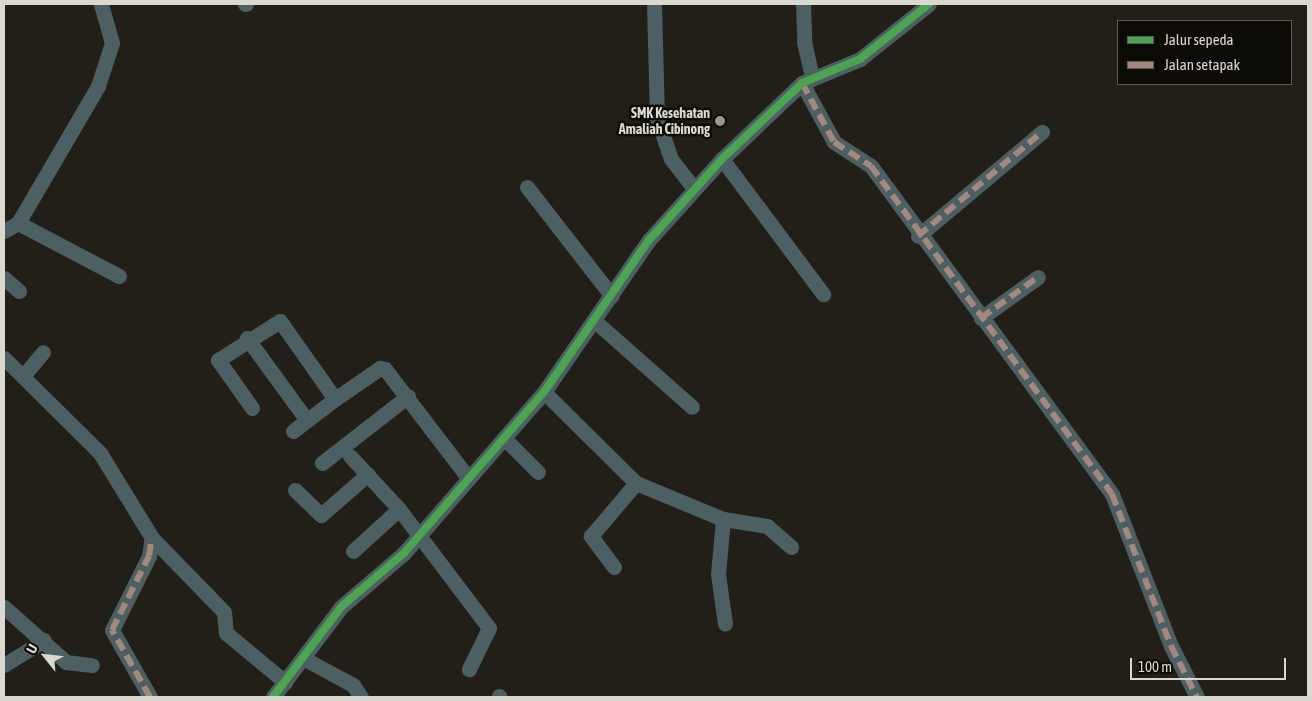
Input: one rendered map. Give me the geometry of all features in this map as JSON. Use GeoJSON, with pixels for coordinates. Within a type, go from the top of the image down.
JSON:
{"type":"FeatureCollection","features":[{"type":"Feature","properties":{"kind":"street"},"geometry":{"type":"LineString","coordinates":[[4,231],[18,222],[98,86],[112,44],[101,4]]}},
{"type":"Feature","properties":{"kind":"street"},"geometry":{"type":"LineString","coordinates":[[654,4],[654,92],[659,130],[671,159],[694,188]]}},
{"type":"Feature","properties":{"kind":"street"},"geometry":{"type":"LineString","coordinates":[[803,4],[807,80],[834,142],[871,166],[918,236],[1112,494],[1167,637],[1197,697]]}},
{"type":"Feature","properties":{"kind":"street"},"geometry":{"type":"LineString","coordinates":[[273,697],[341,607],[418,536],[544,392],[596,322],[649,240],[694,188],[722,159],[807,80],[860,59],[929,4]]}},
{"type":"Feature","properties":{"kind":"street"},"geometry":{"type":"LineString","coordinates":[[918,236],[1042,132]]}},
{"type":"Feature","properties":{"kind":"street"},"geometry":{"type":"LineString","coordinates":[[722,159],[824,294]]}},
{"type":"Feature","properties":{"kind":"street"},"geometry":{"type":"LineString","coordinates":[[527,187],[612,296]]}},
{"type":"Feature","properties":{"kind":"street"},"geometry":{"type":"LineString","coordinates":[[18,222],[120,276]]}},
{"type":"Feature","properties":{"kind":"street"},"geometry":{"type":"LineString","coordinates":[[981,318],[1038,277]]}},
{"type":"Feature","properties":{"kind":"street"},"geometry":{"type":"LineString","coordinates":[[4,278],[19,291]]}},
{"type":"Feature","properties":{"kind":"street"},"geometry":{"type":"LineString","coordinates":[[252,408],[218,363],[222,354],[276,320],[283,322],[335,398]]}},
{"type":"Feature","properties":{"kind":"street"},"geometry":{"type":"LineString","coordinates":[[596,322],[692,407]]}},
{"type":"Feature","properties":{"kind":"street"},"geometry":{"type":"LineString","coordinates":[[247,338],[306,419]]}},
{"type":"Feature","properties":{"kind":"street"},"geometry":{"type":"LineString","coordinates":[[22,376],[44,352]]}},
{"type":"Feature","properties":{"kind":"street"},"geometry":{"type":"LineString","coordinates":[[4,358],[100,453],[152,538],[222,609],[226,633],[285,682]]}},
{"type":"Feature","properties":{"kind":"street"},"geometry":{"type":"LineString","coordinates":[[292,431],[335,398],[381,368],[408,396],[469,479]]}},
{"type":"Feature","properties":{"kind":"street"},"geometry":{"type":"LineString","coordinates":[[544,392],[636,483],[723,519],[767,526],[791,546]]}},
{"type":"Feature","properties":{"kind":"street"},"geometry":{"type":"LineString","coordinates":[[322,464],[408,396]]}},
{"type":"Feature","properties":{"kind":"street"},"geometry":{"type":"LineString","coordinates":[[504,438],[538,472]]}},
{"type":"Feature","properties":{"kind":"street"},"geometry":{"type":"LineString","coordinates":[[350,456],[398,508],[490,629],[469,669]]}},
{"type":"Feature","properties":{"kind":"street"},"geometry":{"type":"LineString","coordinates":[[296,490],[321,515],[368,474]]}},
{"type":"Feature","properties":{"kind":"street"},"geometry":{"type":"LineString","coordinates":[[614,567],[591,536],[636,483]]}},
{"type":"Feature","properties":{"kind":"street"},"geometry":{"type":"LineString","coordinates":[[352,551],[398,508]]}},
{"type":"Feature","properties":{"kind":"street"},"geometry":{"type":"LineString","coordinates":[[723,519],[718,574],[725,624]]}},
{"type":"Feature","properties":{"kind":"street"},"geometry":{"type":"LineString","coordinates":[[150,697],[112,630],[149,556],[152,538]]}},
{"type":"Feature","properties":{"kind":"street"},"geometry":{"type":"LineString","coordinates":[[4,607],[73,666],[92,665]]}},
{"type":"Feature","properties":{"kind":"street"},"geometry":{"type":"LineString","coordinates":[[4,665],[44,640]]}},
{"type":"Feature","properties":{"kind":"street"},"geometry":{"type":"LineString","coordinates":[[303,658],[353,686],[361,697]]}},
{"type":"Feature","properties":{"kind":"marked path"},"geometry":{"type":"LineString","coordinates":[[802,83],[834,142],[871,166],[1112,494],[1171,646],[1197,697]]}},
{"type":"Feature","properties":{"kind":"marked path"},"geometry":{"type":"LineString","coordinates":[[918,236],[1042,132]]}},
{"type":"Feature","properties":{"kind":"marked path"},"geometry":{"type":"LineString","coordinates":[[981,318],[1038,277]]}},
{"type":"Feature","properties":{"kind":"marked path"},"geometry":{"type":"LineString","coordinates":[[150,697],[112,630],[149,556],[152,538]]}},
{"type":"Feature","properties":{"kind":"cycle path"},"geometry":{"type":"LineString","coordinates":[[273,697],[341,607],[404,553],[544,392],[649,240],[722,159],[802,83],[860,59],[929,4]]}},
{"type":"Feature","properties":{"kind":"place","name":"SMK Kesehatan Amaliah Cibinong"},"geometry":{"type":"Point","coordinates":[720,121]}}]}
